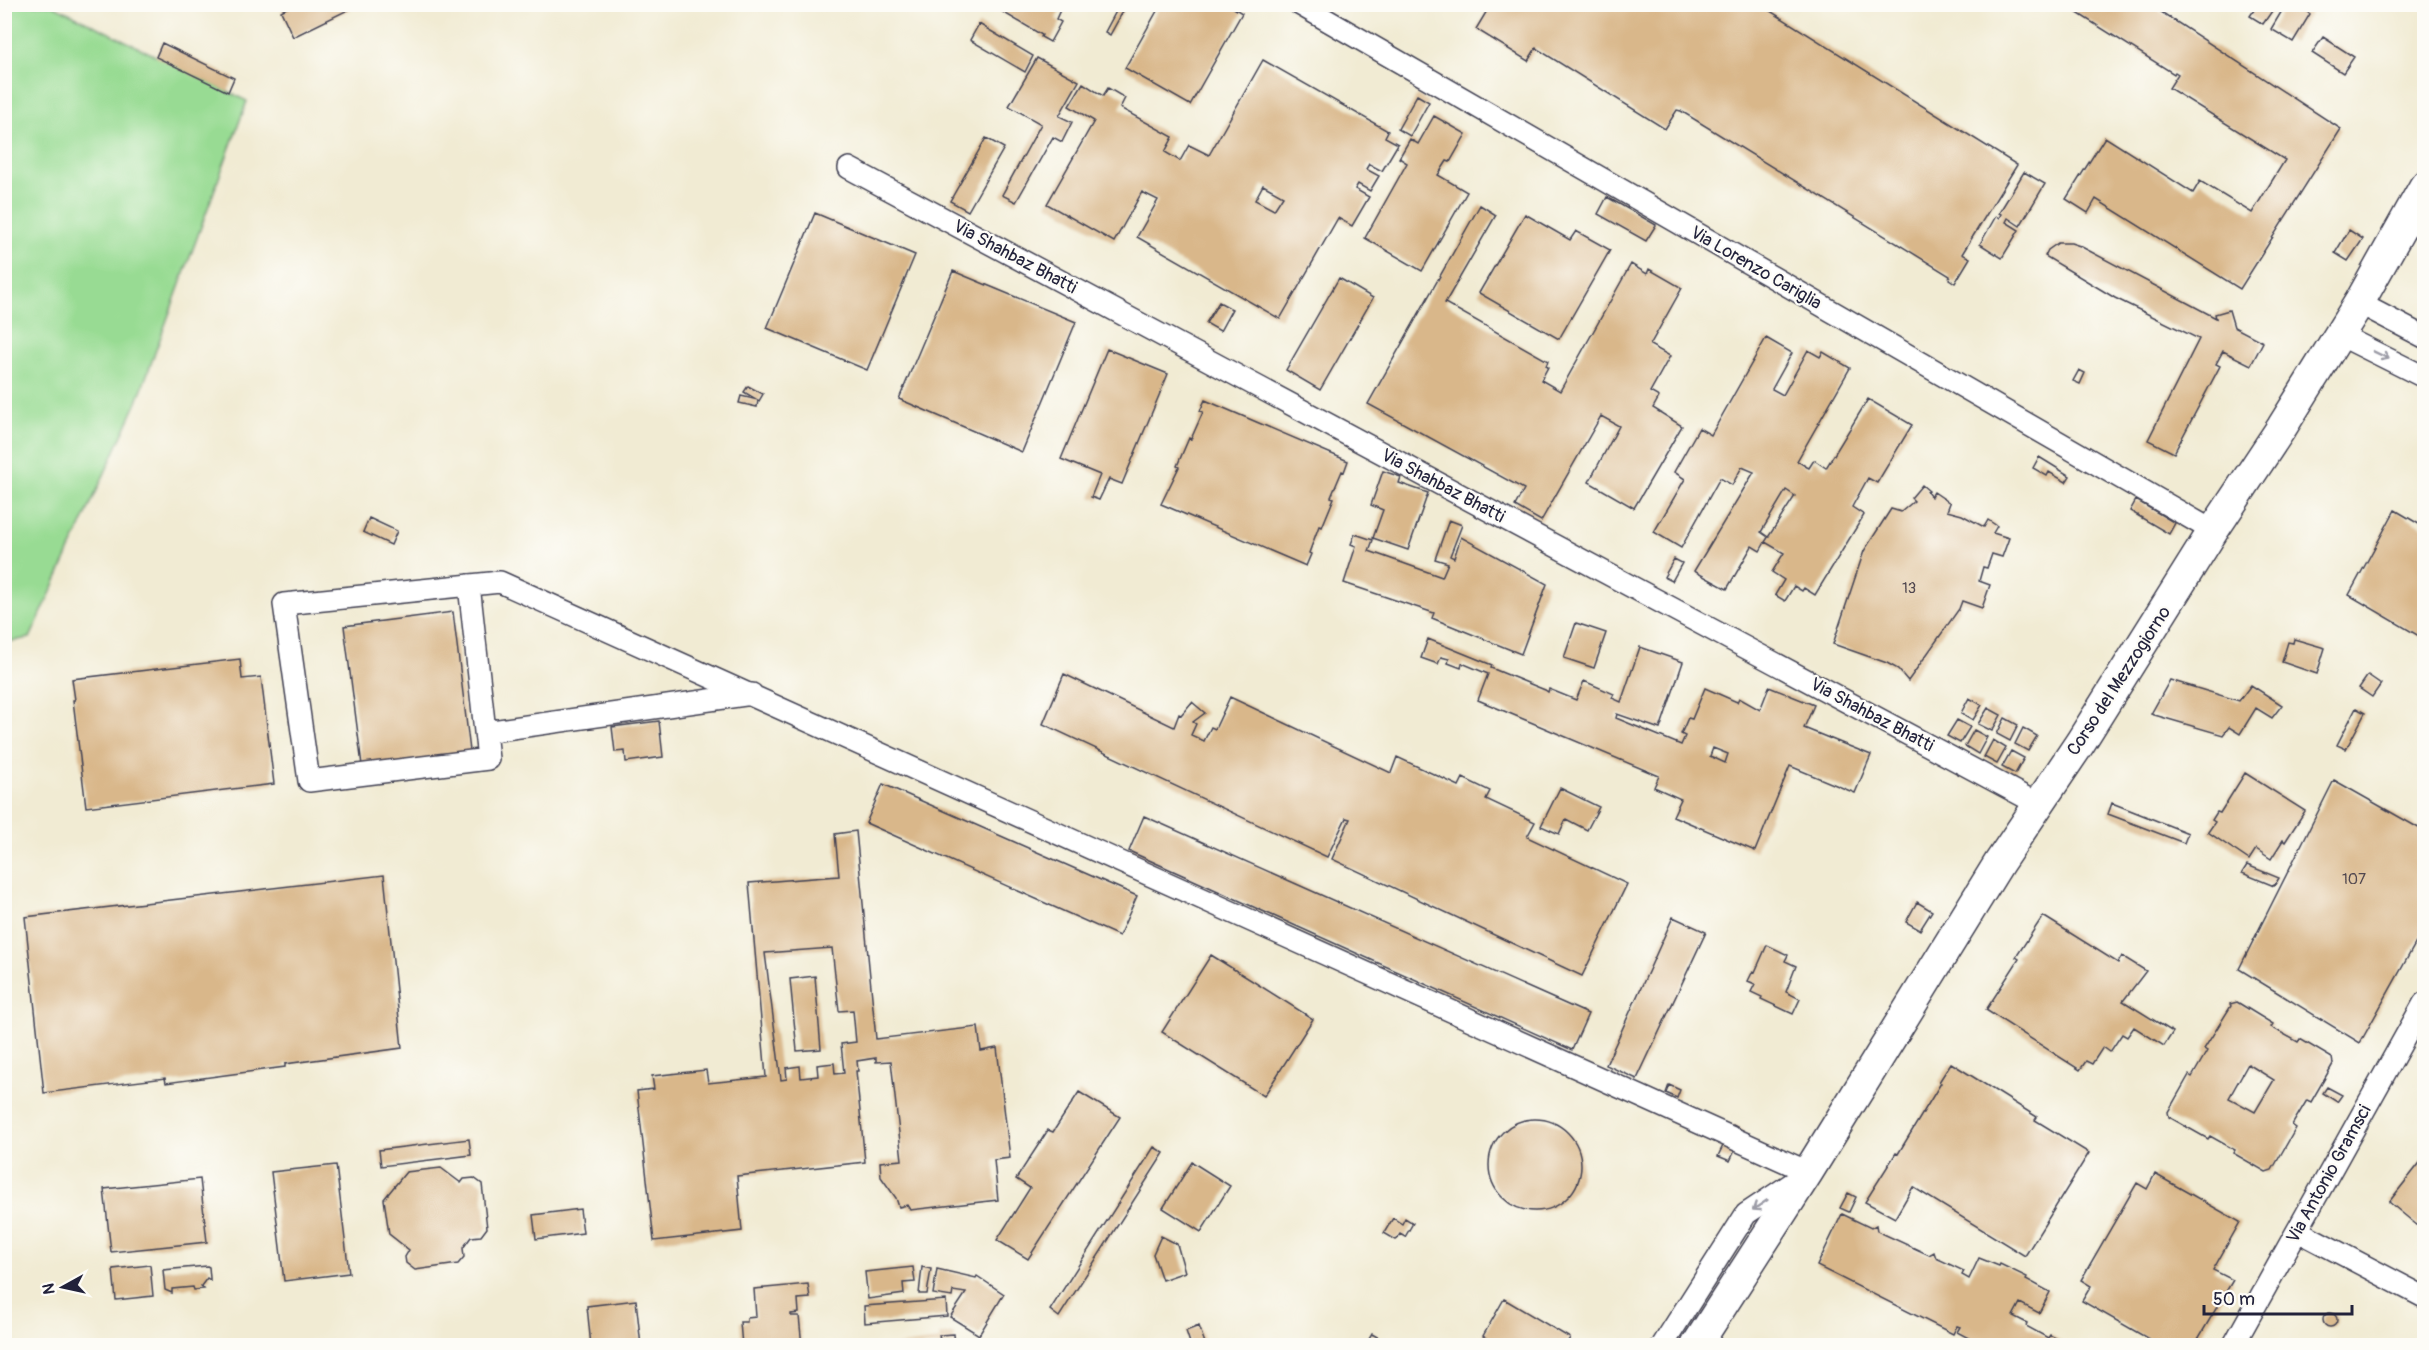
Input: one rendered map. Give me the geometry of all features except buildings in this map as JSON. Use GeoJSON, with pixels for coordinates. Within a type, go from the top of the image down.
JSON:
{"type":"FeatureCollection","features":[{"type":"Feature","properties":{"kind":"main road","name":"Corso del Mezzogiorno"},"geometry":{"type":"LineString","coordinates":[[1696,1346],[1808,1172],[2038,804],[2080,743],[2213,531],[2282,427],[2359,303],[2424,187]]}},
{"type":"Feature","properties":{"kind":"street","name":"Via Lorenzo Cariglia"},"geometry":{"type":"LineString","coordinates":[[1299,4],[2213,531]]}},
{"type":"Feature","properties":{"kind":"street","name":"Via Shahbaz Bhatti"},"geometry":{"type":"LineString","coordinates":[[849,168],[2038,804]]}},
{"type":"Feature","properties":{"kind":"street"},"geometry":{"type":"LineString","coordinates":[[2359,303],[2424,337]]}},
{"type":"Feature","properties":{"kind":"street"},"geometry":{"type":"LineString","coordinates":[[2338,334],[2424,377]]}},
{"type":"Feature","properties":{"kind":"street"},"geometry":{"type":"LineString","coordinates":[[469,585],[488,759],[309,781],[284,604],[469,585],[501,582],[1808,1172]]}},
{"type":"Feature","properties":{"kind":"street"},"geometry":{"type":"LineString","coordinates":[[485,732],[752,694]]}},
{"type":"Feature","properties":{"kind":"street","name":"Via Antonio Gramsci"},"geometry":{"type":"LineString","coordinates":[[2233,1346],[2424,1003]]}},
{"type":"Feature","properties":{"kind":"street","name":"Corso del Mezzogiorno"},"geometry":{"type":"LineString","coordinates":[[1662,1346],[1746,1214],[1808,1172]]}},
{"type":"Feature","properties":{"kind":"street"},"geometry":{"type":"LineString","coordinates":[[2298,1232],[2424,1297]]}},
{"type":"Feature","properties":{"kind":"green space"},"geometry":{"type":"Polygon","coordinates":[[[5,5],[53,5],[247,101],[137,402],[30,638],[5,642],[5,5]]]}}]}
